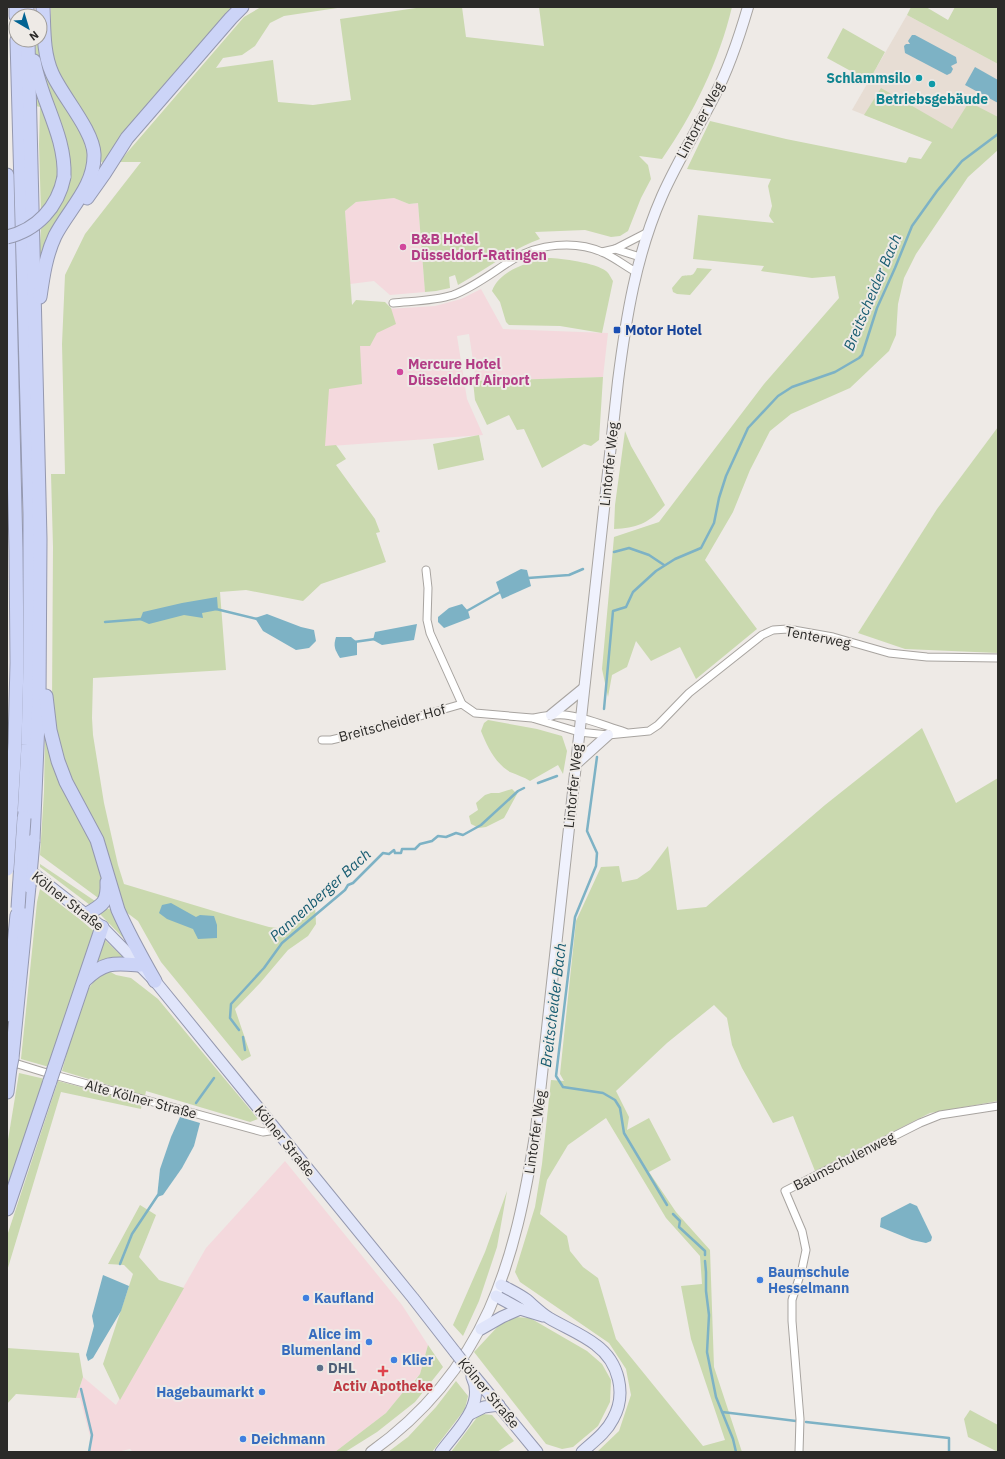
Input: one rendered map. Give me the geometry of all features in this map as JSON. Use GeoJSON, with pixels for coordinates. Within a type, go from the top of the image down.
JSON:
{"type":"FeatureCollection","features":[{"type":"Feature","properties":{"kind":"highway"},"geometry":{"type":"LineString","coordinates":[[64,220],[87,198],[130,135],[242,7]]}},
{"type":"Feature","properties":{"kind":"highway"},"geometry":{"type":"LineString","coordinates":[[7,1015],[18,908],[24,818],[30,664],[30,522],[17,48]]}},
{"type":"Feature","properties":{"kind":"highway"},"geometry":{"type":"LineString","coordinates":[[7,1092],[33,841],[40,643],[40,531],[34,319],[29,48]]}},
{"type":"Feature","properties":{"kind":"highway"},"geometry":{"type":"LineString","coordinates":[[7,237],[30,229],[46,215],[57,198],[64,177],[63,148],[40,87],[31,48]]}},
{"type":"Feature","properties":{"kind":"highway"},"geometry":{"type":"LineString","coordinates":[[34,319],[49,252],[64,220],[89,181],[94,154],[93,146],[88,133],[56,80],[50,67],[45,48]]}},
{"type":"Feature","properties":{"kind":"highway"},"geometry":{"type":"LineString","coordinates":[[7,175],[16,550],[17,663],[15,743],[7,869]]}},
{"type":"Feature","properties":{"kind":"highway"},"geometry":{"type":"LineString","coordinates":[[7,329],[12,401]]}},
{"type":"Feature","properties":{"kind":"highway"},"geometry":{"type":"LineString","coordinates":[[40,643],[46,673],[48,719],[56,752],[66,782],[93,831],[101,851],[120,915],[135,946],[156,981]]}},
{"type":"Feature","properties":{"kind":"highway"},"geometry":{"type":"LineString","coordinates":[[87,914],[98,908],[105,900],[107,893],[106,870]]}},
{"type":"Feature","properties":{"kind":"highway"},"geometry":{"type":"LineString","coordinates":[[7,1209],[102,927]]}},
{"type":"Feature","properties":{"kind":"highway"},"geometry":{"type":"LineString","coordinates":[[84,980],[95,970],[105,965],[119,963],[140,965]]}},
{"type":"Feature","properties":{"kind":"main road","name":"Lintorfer Weg"},"geometry":{"type":"LineString","coordinates":[[371,1452],[391,1438],[415,1417],[454,1373],[481,1329],[501,1285],[523,1207],[536,1129],[565,853],[577,763],[579,732],[624,331],[636,272],[648,232],[675,168],[714,97],[730,64],[748,7]]}},
{"type":"Feature","properties":{"kind":"main road"},"geometry":{"type":"LineString","coordinates":[[551,715],[584,688]]}},
{"type":"Feature","properties":{"kind":"main road"},"geometry":{"type":"LineString","coordinates":[[577,763],[608,736]]}},
{"type":"Feature","properties":{"kind":"main road","name":"Kölner Straße"},"geometry":{"type":"LineString","coordinates":[[7,855],[43,880],[87,914],[156,981],[537,1452]]}},
{"type":"Feature","properties":{"kind":"main road"},"geometry":{"type":"LineString","coordinates":[[501,1285],[527,1300],[547,1317]]}},
{"type":"Feature","properties":{"kind":"main road"},"geometry":{"type":"LineString","coordinates":[[496,1296],[520,1309],[547,1317],[597,1345],[608,1357],[617,1372],[620,1387],[619,1402],[614,1419],[604,1432],[582,1452]]}},
{"type":"Feature","properties":{"kind":"main road"},"geometry":{"type":"LineString","coordinates":[[481,1329],[507,1314],[520,1309]]}},
{"type":"Feature","properties":{"kind":"main road"},"geometry":{"type":"LineString","coordinates":[[441,1452],[470,1414],[476,1390],[466,1366]]}},
{"type":"Feature","properties":{"kind":"main road"},"geometry":{"type":"LineString","coordinates":[[470,1414],[484,1407],[499,1405]]}},
{"type":"Feature","properties":{"kind":"street"},"geometry":{"type":"LineString","coordinates":[[602,252],[615,249],[648,232]]}},
{"type":"Feature","properties":{"kind":"street"},"geometry":{"type":"LineString","coordinates":[[393,302],[442,298],[455,294],[482,280],[515,258],[536,249],[555,245],[574,245],[602,252],[636,272]]}},
{"type":"Feature","properties":{"kind":"street"},"geometry":{"type":"LineString","coordinates":[[615,249],[640,257]]}},
{"type":"Feature","properties":{"kind":"street","name":"Breitscheider Hof"},"geometry":{"type":"LineString","coordinates":[[426,570],[428,588],[427,620],[430,633],[462,704],[475,713],[532,718],[579,732]]}},
{"type":"Feature","properties":{"kind":"street","name":"Tenterweg"},"geometry":{"type":"LineString","coordinates":[[579,732],[608,736],[644,732],[654,728],[689,693],[762,635],[773,630],[794,630],[833,638],[889,653],[927,657],[998,658]]}},
{"type":"Feature","properties":{"kind":"street","name":"Breitscheider Hof"},"geometry":{"type":"LineString","coordinates":[[322,740],[331,740],[361,733],[462,704]]}},
{"type":"Feature","properties":{"kind":"street","name":"Breitscheider Hof"},"geometry":{"type":"LineString","coordinates":[[532,718],[551,715],[564,715],[581,718]]}},
{"type":"Feature","properties":{"kind":"street","name":"Tenterweg"},"geometry":{"type":"LineString","coordinates":[[581,718],[626,733]]}},
{"type":"Feature","properties":{"kind":"street","name":"Alte Kölner Straße"},"geometry":{"type":"LineString","coordinates":[[10,1062],[263,1132],[276,1130]]}},
{"type":"Feature","properties":{"kind":"street","name":"Baumschulenweg"},"geometry":{"type":"LineString","coordinates":[[799,1452],[800,1418],[792,1321],[792,1300],[802,1269],[806,1250],[802,1231],[785,1191],[920,1123],[940,1115],[998,1106]]}},
{"type":"Feature","properties":{"kind":"shaded area"},"geometry":{"type":"Polygon","coordinates":[[[907,15],[998,64],[998,126],[933,142],[852,110],[907,15]]]}},
{"type":"Feature","properties":{"kind":"shaded area"},"geometry":{"type":"Polygon","coordinates":[[[394,198],[409,204],[418,203],[425,292],[390,295],[374,281],[350,284],[345,211],[356,202],[394,198]]]}},
{"type":"Feature","properties":{"kind":"shaded area"},"geometry":{"type":"Polygon","coordinates":[[[481,289],[503,329],[608,333],[603,377],[476,381],[469,334],[457,336],[467,399],[483,435],[317,447],[309,314],[435,306],[461,299],[481,289]]]}},
{"type":"Feature","properties":{"kind":"shaded area"},"geometry":{"type":"Polygon","coordinates":[[[285,1161],[402,1305],[428,1345],[420,1374],[386,1413],[335,1452],[133,1452],[130,1449],[117,1452],[90,1452],[92,1444],[80,1398],[76,1398],[83,1377],[116,1405],[206,1248],[285,1161]]]}},
{"type":"Feature","properties":{"kind":"green space"},"geometry":{"type":"Polygon","coordinates":[[[51,7],[237,7],[103,163],[99,160],[99,147],[97,139],[67,89],[53,61],[49,24],[51,23],[51,7]]]}},
{"type":"Feature","properties":{"kind":"green space"},"geometry":{"type":"Polygon","coordinates":[[[261,7],[344,7],[284,16],[270,23],[255,46],[242,55],[223,58],[216,68],[273,60],[278,102],[313,105],[351,100],[340,19],[423,7],[462,7],[466,37],[544,46],[539,7],[732,7],[727,27],[713,67],[695,105],[674,141],[662,159],[639,156],[648,165],[651,179],[641,198],[628,231],[620,236],[611,237],[585,230],[535,232],[540,239],[508,254],[458,285],[455,275],[449,277],[450,288],[425,292],[418,203],[409,204],[394,198],[356,202],[345,211],[352,305],[356,300],[385,302],[391,308],[396,324],[377,333],[370,346],[360,346],[362,384],[329,389],[325,446],[336,445],[346,459],[336,465],[375,519],[380,532],[376,533],[386,562],[321,584],[303,601],[246,590],[220,592],[226,670],[93,678],[93,735],[104,803],[118,865],[124,884],[269,927],[286,929],[315,904],[316,924],[308,936],[288,950],[260,983],[235,1009],[251,1056],[242,1061],[161,962],[138,921],[122,909],[58,745],[52,702],[53,547],[51,474],[65,474],[62,344],[65,275],[85,234],[141,162],[119,162],[244,17],[261,7]]]}},
{"type":"Feature","properties":{"kind":"green space"},"geometry":{"type":"Polygon","coordinates":[[[911,7],[926,7],[948,20],[955,7],[998,7],[998,64],[907,15],[911,7]]]}},
{"type":"Feature","properties":{"kind":"green space"},"geometry":{"type":"Polygon","coordinates":[[[843,28],[885,52],[869,81],[827,58],[843,28]]]}},
{"type":"Feature","properties":{"kind":"green space"},"geometry":{"type":"Polygon","coordinates":[[[36,48],[44,48],[86,142],[88,156],[86,174],[41,261],[39,261],[41,229],[52,218],[60,206],[70,179],[36,55],[36,48]]]}},
{"type":"Feature","properties":{"kind":"green space"},"geometry":{"type":"Polygon","coordinates":[[[881,88],[952,129],[969,102],[998,117],[998,150],[968,177],[916,254],[904,278],[898,304],[896,335],[889,351],[850,388],[791,414],[770,431],[750,470],[733,512],[705,560],[757,629],[696,679],[680,647],[651,661],[636,641],[627,667],[612,675],[608,697],[602,669],[614,537],[659,522],[764,384],[839,298],[835,276],[812,278],[761,271],[764,266],[693,259],[698,215],[774,223],[769,216],[772,206],[768,186],[771,179],[687,169],[710,121],[786,139],[906,163],[909,157],[921,159],[932,142],[864,115],[881,88]]]}},
{"type":"Feature","properties":{"kind":"green space"},"geometry":{"type":"Polygon","coordinates":[[[38,97],[59,143],[57,183],[41,213],[39,144],[40,107],[36,106],[38,97]]]}},
{"type":"Feature","properties":{"kind":"green space"},"geometry":{"type":"Polygon","coordinates":[[[548,258],[587,263],[601,268],[609,274],[613,281],[602,333],[560,326],[509,325],[506,322],[500,302],[492,291],[496,284],[508,272],[516,268],[548,258]]]}},
{"type":"Feature","properties":{"kind":"green space"},"geometry":{"type":"Polygon","coordinates":[[[697,268],[712,269],[690,295],[677,294],[673,292],[672,288],[682,276],[693,274],[697,268]]]}},
{"type":"Feature","properties":{"kind":"green space"},"geometry":{"type":"Polygon","coordinates":[[[603,377],[599,440],[591,446],[584,444],[542,468],[524,429],[517,430],[509,415],[487,425],[475,400],[473,381],[603,377]]]}},
{"type":"Feature","properties":{"kind":"green space"},"geometry":{"type":"Polygon","coordinates":[[[998,427],[998,653],[905,649],[858,633],[937,509],[998,427]]]}},
{"type":"Feature","properties":{"kind":"green space"},"geometry":{"type":"Polygon","coordinates":[[[625,431],[631,446],[665,505],[654,516],[636,526],[614,529],[615,505],[625,431]]]}},
{"type":"Feature","properties":{"kind":"green space"},"geometry":{"type":"Polygon","coordinates":[[[479,435],[484,460],[438,470],[433,444],[479,435]]]}},
{"type":"Feature","properties":{"kind":"green space"},"geometry":{"type":"Polygon","coordinates":[[[488,720],[537,729],[562,736],[567,751],[563,774],[558,765],[530,781],[510,772],[500,764],[492,754],[481,731],[484,723],[488,720]]]}},
{"type":"Feature","properties":{"kind":"green space"},"geometry":{"type":"Polygon","coordinates":[[[922,728],[956,803],[998,778],[998,1101],[930,1113],[815,1171],[793,1116],[773,1123],[742,1068],[732,1045],[727,1018],[714,1005],[667,1043],[616,1091],[629,1117],[627,1130],[649,1118],[671,1160],[649,1172],[676,1212],[710,1250],[714,1367],[742,1452],[597,1452],[619,1431],[631,1395],[626,1369],[609,1343],[520,1282],[515,1272],[535,1207],[542,1164],[551,1080],[564,1081],[560,1074],[576,921],[601,867],[619,866],[622,882],[637,879],[650,870],[668,846],[677,910],[706,907],[825,805],[922,728]],[[606,1118],[568,1145],[547,1180],[540,1214],[567,1236],[570,1251],[583,1267],[598,1278],[616,1339],[703,1446],[725,1440],[691,1339],[681,1286],[702,1284],[700,1256],[666,1218],[606,1118]]]}},
{"type":"Feature","properties":{"kind":"green space"},"geometry":{"type":"Polygon","coordinates":[[[45,737],[47,737],[91,838],[104,883],[101,900],[40,855],[44,792],[45,737]]]}},
{"type":"Feature","properties":{"kind":"green space"},"geometry":{"type":"Polygon","coordinates":[[[512,789],[517,794],[504,818],[486,827],[479,828],[471,824],[469,816],[478,810],[476,803],[485,795],[512,789]]]}},
{"type":"Feature","properties":{"kind":"green space"},"geometry":{"type":"Polygon","coordinates":[[[40,864],[98,903],[90,905],[40,867],[40,864]]]}},
{"type":"Feature","properties":{"kind":"green space"},"geometry":{"type":"Polygon","coordinates":[[[40,889],[97,934],[49,1067],[21,1059],[37,902],[40,889]]]}},
{"type":"Feature","properties":{"kind":"green space"},"geometry":{"type":"Polygon","coordinates":[[[106,908],[115,911],[132,947],[99,913],[106,908]]]}},
{"type":"Feature","properties":{"kind":"green space"},"geometry":{"type":"Polygon","coordinates":[[[102,937],[127,961],[90,970],[102,937]]]}},
{"type":"Feature","properties":{"kind":"green space"},"geometry":{"type":"Polygon","coordinates":[[[105,969],[116,975],[131,978],[158,999],[258,1119],[250,1122],[146,1091],[145,1096],[62,1071],[75,1021],[82,1001],[90,986],[105,969]]]}},
{"type":"Feature","properties":{"kind":"green space"},"geometry":{"type":"Polygon","coordinates":[[[19,1073],[45,1079],[7,1198],[7,1146],[19,1073]]]}},
{"type":"Feature","properties":{"kind":"green space"},"geometry":{"type":"Polygon","coordinates":[[[58,1081],[142,1103],[141,1109],[61,1092],[7,1271],[7,1236],[58,1081]]]}},
{"type":"Feature","properties":{"kind":"green space"},"geometry":{"type":"Polygon","coordinates":[[[507,1191],[497,1247],[479,1301],[463,1336],[453,1325],[485,1252],[507,1191]]]}},
{"type":"Feature","properties":{"kind":"green space"},"geometry":{"type":"Polygon","coordinates":[[[140,1205],[156,1215],[139,1257],[159,1280],[184,1288],[120,1400],[103,1364],[133,1274],[124,1265],[108,1264],[140,1205]]]}},
{"type":"Feature","properties":{"kind":"green space"},"geometry":{"type":"Polygon","coordinates":[[[515,1317],[530,1318],[587,1351],[602,1364],[611,1380],[610,1402],[598,1426],[573,1447],[562,1449],[546,1444],[474,1352],[501,1323],[515,1317]]]}},
{"type":"Feature","properties":{"kind":"green space"},"geometry":{"type":"Polygon","coordinates":[[[428,1345],[443,1367],[415,1402],[377,1432],[345,1452],[335,1452],[386,1413],[404,1391],[413,1383],[420,1374],[428,1345]]]}},
{"type":"Feature","properties":{"kind":"green space"},"geometry":{"type":"Polygon","coordinates":[[[7,1348],[79,1353],[83,1377],[76,1398],[16,1394],[7,1404],[7,1348]]]}},
{"type":"Feature","properties":{"kind":"green space"},"geometry":{"type":"Polygon","coordinates":[[[456,1381],[468,1396],[465,1409],[432,1452],[388,1452],[408,1437],[436,1407],[456,1381]]]}},
{"type":"Feature","properties":{"kind":"green space"},"geometry":{"type":"Polygon","coordinates":[[[970,1410],[998,1425],[998,1452],[968,1437],[964,1419],[970,1410]]]}},
{"type":"Feature","properties":{"kind":"green space"},"geometry":{"type":"Polygon","coordinates":[[[483,1414],[492,1415],[514,1441],[497,1452],[451,1452],[478,1416],[483,1414]]]}},
{"type":"Feature","properties":{"kind":"water"},"geometry":{"type":"Polygon","coordinates":[[[912,35],[915,35],[956,57],[957,63],[951,66],[953,69],[951,73],[947,75],[905,53],[904,46],[906,44],[910,44],[908,41],[912,35]]]}},
{"type":"Feature","properties":{"kind":"water"},"geometry":{"type":"Polygon","coordinates":[[[975,67],[998,80],[998,103],[965,85],[975,67]]]}},
{"type":"Feature","properties":{"kind":"water"},"geometry":{"type":"Polygon","coordinates":[[[521,569],[527,570],[531,586],[502,599],[496,582],[521,569]]]}},
{"type":"Feature","properties":{"kind":"water"},"geometry":{"type":"Polygon","coordinates":[[[217,597],[218,610],[202,613],[203,618],[184,615],[149,624],[140,620],[143,612],[217,597]]]}},
{"type":"Feature","properties":{"kind":"water"},"geometry":{"type":"Polygon","coordinates":[[[462,604],[468,611],[470,618],[444,628],[438,622],[438,617],[449,608],[462,604]]]}},
{"type":"Feature","properties":{"kind":"water"},"geometry":{"type":"Polygon","coordinates":[[[267,614],[301,627],[314,630],[316,641],[309,648],[296,650],[263,631],[255,618],[267,614]]]}},
{"type":"Feature","properties":{"kind":"water"},"geometry":{"type":"Polygon","coordinates":[[[417,624],[414,640],[382,645],[373,640],[375,632],[417,624]]]}},
{"type":"Feature","properties":{"kind":"water"},"geometry":{"type":"Polygon","coordinates":[[[336,637],[351,637],[357,642],[357,655],[340,658],[335,648],[336,637]]]}},
{"type":"Feature","properties":{"kind":"water"},"geometry":{"type":"Polygon","coordinates":[[[171,903],[196,917],[200,915],[214,916],[217,925],[217,938],[198,939],[193,929],[167,919],[159,913],[162,905],[171,903]]]}},
{"type":"Feature","properties":{"kind":"water"},"geometry":{"type":"Polygon","coordinates":[[[180,1117],[200,1123],[194,1146],[182,1168],[163,1195],[157,1197],[160,1169],[171,1137],[180,1117]]]}},
{"type":"Feature","properties":{"kind":"water"},"geometry":{"type":"Polygon","coordinates":[[[910,1203],[917,1206],[932,1237],[931,1241],[926,1243],[912,1240],[880,1227],[881,1218],[910,1203]]]}},
{"type":"Feature","properties":{"kind":"water"},"geometry":{"type":"Polygon","coordinates":[[[103,1275],[129,1286],[121,1311],[93,1358],[88,1361],[86,1355],[94,1326],[92,1316],[103,1275]]]}},
{"type":"Feature","properties":{"kind":"waterway","name":"Breitscheider Bach"},"geometry":{"type":"LineString","coordinates":[[604,709],[613,611],[626,607],[633,592],[656,571],[675,559],[701,548],[714,523],[719,498],[726,476],[748,428],[778,396],[792,387],[835,372],[862,355],[877,308],[912,226],[937,191],[962,161],[998,134]]}},
{"type":"Feature","properties":{"kind":"waterway"},"geometry":{"type":"LineString","coordinates":[[614,552],[629,548],[649,555],[664,565]]}},
{"type":"Feature","properties":{"kind":"waterway"},"geometry":{"type":"LineString","coordinates":[[528,578],[569,575],[583,569]]}},
{"type":"Feature","properties":{"kind":"waterway"},"geometry":{"type":"LineString","coordinates":[[465,612],[502,591]]}},
{"type":"Feature","properties":{"kind":"waterway"},"geometry":{"type":"LineString","coordinates":[[216,609],[257,619]]}},
{"type":"Feature","properties":{"kind":"waterway"},"geometry":{"type":"LineString","coordinates":[[105,622],[142,619]]}},
{"type":"Feature","properties":{"kind":"waterway"},"geometry":{"type":"LineString","coordinates":[[354,642],[375,639]]}},
{"type":"Feature","properties":{"kind":"waterway","name":"Breitscheider Bach"},"geometry":{"type":"LineString","coordinates":[[597,757],[587,831],[597,853],[596,866],[575,917],[556,1076],[563,1087],[603,1093],[615,1100],[620,1108],[624,1133],[667,1205]]}},
{"type":"Feature","properties":{"kind":"waterway","name":"Pannenberger Bach"},"geometry":{"type":"LineString","coordinates":[[538,783],[557,776]]}},
{"type":"Feature","properties":{"kind":"waterway","name":"Pannenberger Bach"},"geometry":{"type":"LineString","coordinates":[[239,1030],[230,1018],[231,1004],[264,968],[282,943],[345,890],[348,885],[353,883],[383,853],[389,854],[394,850],[395,853],[401,853],[402,849],[415,849],[420,844],[432,841],[438,836],[446,837],[456,833],[463,835],[481,825],[518,791],[524,788]]}},
{"type":"Feature","properties":{"kind":"waterway","name":"Pannenberger Bach"},"geometry":{"type":"LineString","coordinates":[[243,1037],[245,1050]]}},
{"type":"Feature","properties":{"kind":"waterway","name":"Pannenberger Bach"},"geometry":{"type":"LineString","coordinates":[[196,1103],[214,1078]]}},
{"type":"Feature","properties":{"kind":"waterway","name":"Pannenberger Bach"},"geometry":{"type":"LineString","coordinates":[[120,1264],[132,1234],[158,1195]]}},
{"type":"Feature","properties":{"kind":"waterway","name":"Breitscheider Bach"},"geometry":{"type":"LineString","coordinates":[[673,1214],[680,1221],[679,1227],[705,1251],[705,1255]]}},
{"type":"Feature","properties":{"kind":"waterway","name":"Breitscheider Bach"},"geometry":{"type":"LineString","coordinates":[[705,1261],[706,1291],[709,1315],[707,1352],[716,1397],[733,1439],[736,1452]]}},
{"type":"Feature","properties":{"kind":"waterway","name":"Pannenberger Bach"},"geometry":{"type":"LineString","coordinates":[[81,1389],[92,1435],[89,1452]]}},
{"type":"Feature","properties":{"kind":"waterway"},"geometry":{"type":"LineString","coordinates":[[722,1412],[796,1421]]}},
{"type":"Feature","properties":{"kind":"waterway"},"geometry":{"type":"LineString","coordinates":[[806,1422],[949,1438],[949,1452]]}},
{"type":"Feature","properties":{"kind":"place","name":"Schlammsilo"},"geometry":{"type":"Point","coordinates":[919,78]}},
{"type":"Feature","properties":{"kind":"place","name":"Betriebsgebäude"},"geometry":{"type":"Point","coordinates":[932,84]}},
{"type":"Feature","properties":{"kind":"place","name":"B&B Hotel Düsseldorf-Ratingen"},"geometry":{"type":"Point","coordinates":[403,247]}},
{"type":"Feature","properties":{"kind":"place","name":"Motor Hotel"},"geometry":{"type":"Point","coordinates":[617,330]}},
{"type":"Feature","properties":{"kind":"place","name":"Mercure Hotel Düsseldorf Airport"},"geometry":{"type":"Point","coordinates":[400,372]}},
{"type":"Feature","properties":{"kind":"place","name":"Baumschule Hesselmann"},"geometry":{"type":"Point","coordinates":[760,1280]}},
{"type":"Feature","properties":{"kind":"place","name":"Kaufland"},"geometry":{"type":"Point","coordinates":[306,1298]}},
{"type":"Feature","properties":{"kind":"place","name":"Alice im Blumenland"},"geometry":{"type":"Point","coordinates":[369,1342]}},
{"type":"Feature","properties":{"kind":"place","name":"Klier"},"geometry":{"type":"Point","coordinates":[394,1360]}},
{"type":"Feature","properties":{"kind":"place","name":"DHL"},"geometry":{"type":"Point","coordinates":[320,1368]}},
{"type":"Feature","properties":{"kind":"place","name":"Activ Apotheke"},"geometry":{"type":"Point","coordinates":[383,1371]}},
{"type":"Feature","properties":{"kind":"place","name":"Hagebaumarkt"},"geometry":{"type":"Point","coordinates":[262,1392]}},
{"type":"Feature","properties":{"kind":"place","name":"Deichmann"},"geometry":{"type":"Point","coordinates":[243,1439]}}]}
